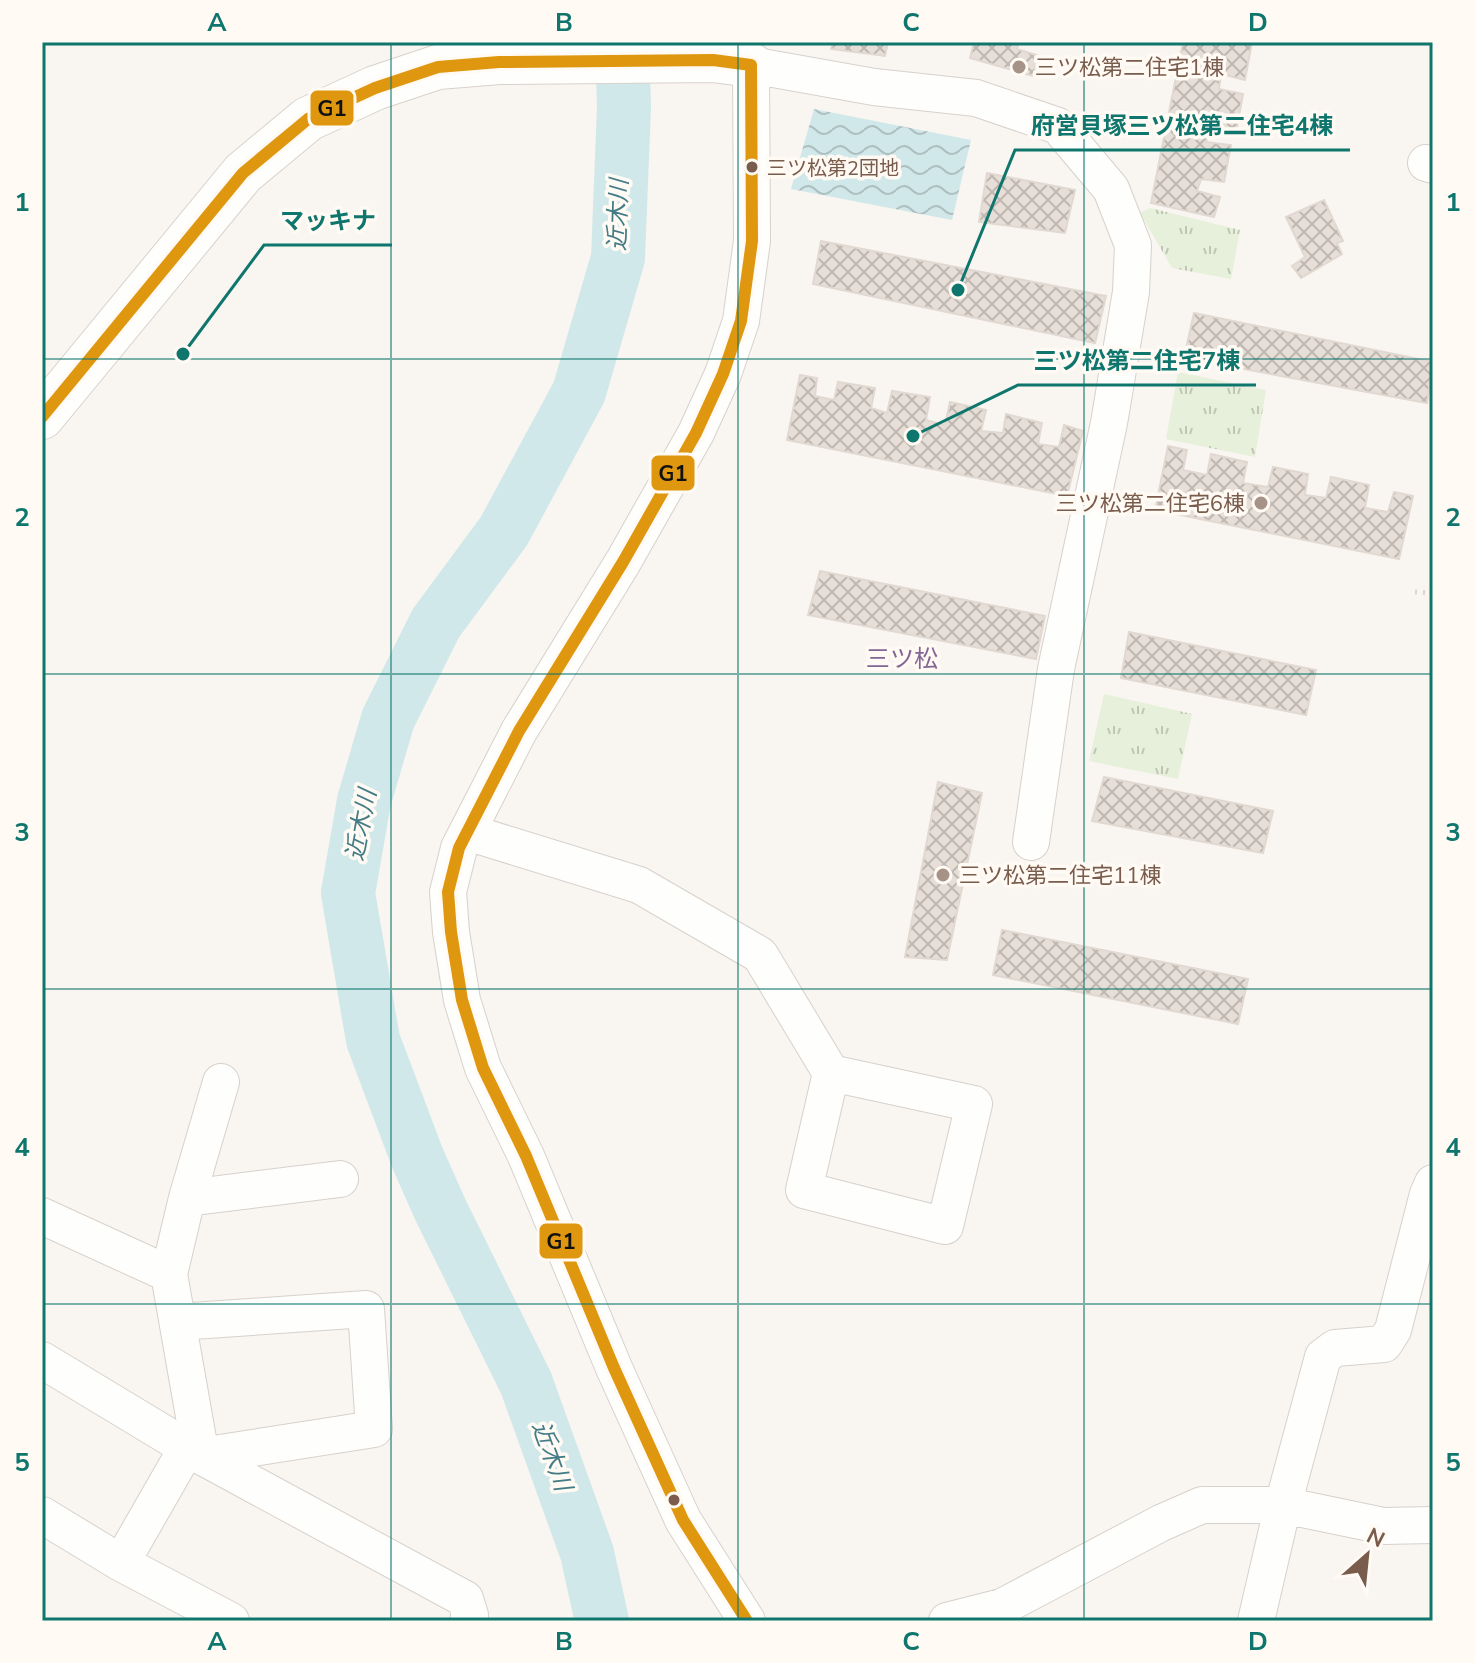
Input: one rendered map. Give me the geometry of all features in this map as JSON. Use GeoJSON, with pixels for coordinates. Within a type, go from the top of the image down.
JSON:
{"type":"FeatureCollection","features":[{"type":"Feature","properties":{"kind":"street"},"geometry":{"type":"LineString","coordinates":[[42,417],[243,173],[308,119],[375,88],[438,67],[499,62],[732,62],[874,87],[976,98],[1058,126],[1111,189],[1133,245],[1131,292],[1109,423],[1056,669],[1031,842]]}},
{"type":"Feature","properties":{"kind":"street"},"geometry":{"type":"LineString","coordinates":[[732,62],[752,241],[741,321],[723,374],[696,433],[623,562],[519,731],[459,848],[448,892],[462,1000],[483,1068],[526,1156],[614,1368],[683,1520],[747,1621]]}},
{"type":"Feature","properties":{"kind":"street"},"geometry":{"type":"LineString","coordinates":[[467,832],[639,885],[760,955],[831,1073],[804,1190],[945,1226],[974,1104],[831,1073]]}},
{"type":"Feature","properties":{"kind":"street"},"geometry":{"type":"LineString","coordinates":[[121,1563],[194,1452],[169,1274],[187,1198],[221,1082]]}},
{"type":"Feature","properties":{"kind":"street"},"geometry":{"type":"LineString","coordinates":[[187,1198],[340,1179]]}},
{"type":"Feature","properties":{"kind":"street"},"geometry":{"type":"LineString","coordinates":[[1256,1621],[1323,1357],[1335,1348],[1384,1344],[1393,1330],[1433,1183]]}},
{"type":"Feature","properties":{"kind":"street"},"geometry":{"type":"LineString","coordinates":[[42,1216],[169,1274]]}},
{"type":"Feature","properties":{"kind":"street"},"geometry":{"type":"LineString","coordinates":[[178,1322],[366,1309],[374,1429],[194,1452]]}},
{"type":"Feature","properties":{"kind":"street"},"geometry":{"type":"LineString","coordinates":[[42,1360],[194,1452],[465,1599],[470,1615],[468,1621]]}},
{"type":"Feature","properties":{"kind":"street"},"geometry":{"type":"LineString","coordinates":[[947,1621],[1002,1607],[1161,1523],[1202,1505],[1283,1505],[1384,1526],[1433,1525]]}},
{"type":"Feature","properties":{"kind":"street"},"geometry":{"type":"LineString","coordinates":[[42,1515],[121,1563],[231,1621]]}},
{"type":"Feature","properties":{"kind":"path"},"geometry":{"type":"LineString","coordinates":[[1415,592],[1433,593]]}},
{"type":"Feature","properties":{"kind":"green space"},"geometry":{"type":"Polygon","coordinates":[[[1150,208],[1240,230],[1231,279],[1172,268],[1140,213],[1150,208]]]}},
{"type":"Feature","properties":{"kind":"green space"},"geometry":{"type":"Polygon","coordinates":[[[1178,372],[1266,390],[1255,457],[1166,439],[1178,372]]]}},
{"type":"Feature","properties":{"kind":"green space"},"geometry":{"type":"Polygon","coordinates":[[[1104,694],[1192,714],[1178,779],[1089,761],[1104,694]]]}},
{"type":"Feature","properties":{"kind":"water"},"geometry":{"type":"Polygon","coordinates":[[[814,109],[971,140],[952,220],[791,189],[814,109]]]}},
{"type":"Feature","properties":{"kind":"building"},"geometry":{"type":"Polygon","coordinates":[[[833,42],[888,42],[885,56],[831,49],[833,42]]]}},
{"type":"Feature","properties":{"kind":"building","name":"三ツ松第二住宅1棟"},"geometry":{"type":"Polygon","coordinates":[[[974,42],[1019,42],[1017,49],[1039,56],[1033,76],[970,58],[974,42]]]}},
{"type":"Feature","properties":{"kind":"building"},"geometry":{"type":"Polygon","coordinates":[[[1183,42],[1252,42],[1245,80],[1221,74],[1219,89],[1243,94],[1236,132],[1210,126],[1206,142],[1231,145],[1224,182],[1201,179],[1197,191],[1220,197],[1214,217],[1151,203],[1183,42]]]}},
{"type":"Feature","properties":{"kind":"building"},"geometry":{"type":"Polygon","coordinates":[[[987,173],[1075,190],[1065,233],[979,222],[987,173]]]}},
{"type":"Feature","properties":{"kind":"building"},"geometry":{"type":"Polygon","coordinates":[[[1324,200],[1343,241],[1337,243],[1342,254],[1301,278],[1292,266],[1305,257],[1286,217],[1324,200]]]}},
{"type":"Feature","properties":{"kind":"building"},"geometry":{"type":"Polygon","coordinates":[[[821,241],[1106,296],[1095,343],[813,284],[821,241]]]}},
{"type":"Feature","properties":{"kind":"building"},"geometry":{"type":"Polygon","coordinates":[[[1194,313],[1433,362],[1427,403],[1184,358],[1194,313]]]}},
{"type":"Feature","properties":{"kind":"building"},"geometry":{"type":"Polygon","coordinates":[[[800,375],[817,378],[815,396],[834,400],[838,382],[875,388],[871,408],[887,413],[892,391],[930,397],[926,420],[945,425],[950,402],[986,410],[981,431],[1003,433],[1006,414],[1042,423],[1038,444],[1059,447],[1064,425],[1083,431],[1067,496],[787,440],[800,375]]]}},
{"type":"Feature","properties":{"kind":"building","name":"三ツ松第二住宅6棟"},"geometry":{"type":"Polygon","coordinates":[[[1168,446],[1187,450],[1183,470],[1207,475],[1211,454],[1247,462],[1243,483],[1268,487],[1273,467],[1308,474],[1305,495],[1326,498],[1331,477],[1369,485],[1365,508],[1388,512],[1394,492],[1413,496],[1399,559],[1155,510],[1168,446]]]}},
{"type":"Feature","properties":{"kind":"building"},"geometry":{"type":"Polygon","coordinates":[[[820,571],[1045,616],[1036,659],[808,615],[820,571]]]}},
{"type":"Feature","properties":{"kind":"building"},"geometry":{"type":"Polygon","coordinates":[[[1129,632],[1316,670],[1306,715],[1121,678],[1129,632]]]}},
{"type":"Feature","properties":{"kind":"building"},"geometry":{"type":"Polygon","coordinates":[[[1104,777],[1273,811],[1263,853],[1092,821],[1104,777]]]}},
{"type":"Feature","properties":{"kind":"building","name":"三ツ松第二住宅11棟"},"geometry":{"type":"Polygon","coordinates":[[[938,782],[982,793],[947,960],[905,957],[938,782]]]}},
{"type":"Feature","properties":{"kind":"building"},"geometry":{"type":"Polygon","coordinates":[[[1002,930],[1248,979],[1238,1024],[993,975],[1002,930]]]}},
{"type":"Feature","properties":{"kind":"waterway","name":"近木川"},"geometry":{"type":"LineString","coordinates":[[602,1621],[587,1553],[526,1383],[440,1209],[373,1040],[348,893],[364,801],[388,719],[436,623],[504,531],[579,392],[618,258],[624,107],[622,42]]}},
{"type":"Feature","properties":{"kind":"transit line","name":"G1"},"geometry":{"type":"LineString","coordinates":[[42,417],[243,173],[308,119],[375,88],[438,67],[499,62],[713,60],[751,65]]}},
{"type":"Feature","properties":{"kind":"transit line","name":"G1"},"geometry":{"type":"LineString","coordinates":[[747,1621],[683,1520],[614,1368],[526,1156],[483,1068],[462,1000],[448,892],[459,848],[519,731],[623,562],[696,433],[723,374],[741,321],[752,241],[751,65]]}},
{"type":"Feature","properties":{"kind":"place","name":"三ツ松第二住宅1棟"},"geometry":{"type":"Point","coordinates":[1019,67]}},
{"type":"Feature","properties":{"kind":"place","name":"三ツ松第2団地"},"geometry":{"type":"Point","coordinates":[752,167]}},
{"type":"Feature","properties":{"kind":"place","name":"府営貝塚三ツ松第二住宅4棟"},"geometry":{"type":"Point","coordinates":[958,290]}},
{"type":"Feature","properties":{"kind":"place","name":"マッキナ"},"geometry":{"type":"Point","coordinates":[183,354]}},
{"type":"Feature","properties":{"kind":"place","name":"三ツ松第二住宅7棟"},"geometry":{"type":"Point","coordinates":[913,436]}},
{"type":"Feature","properties":{"kind":"place","name":"三ツ松第二住宅6棟"},"geometry":{"type":"Point","coordinates":[1261,503]}},
{"type":"Feature","properties":{"kind":"place","name":"三ツ松第二住宅11棟"},"geometry":{"type":"Point","coordinates":[943,875]}},
{"type":"Feature","properties":{"kind":"district","name":"三ツ松"},"geometry":{"type":"Point","coordinates":[902,659]}}]}
